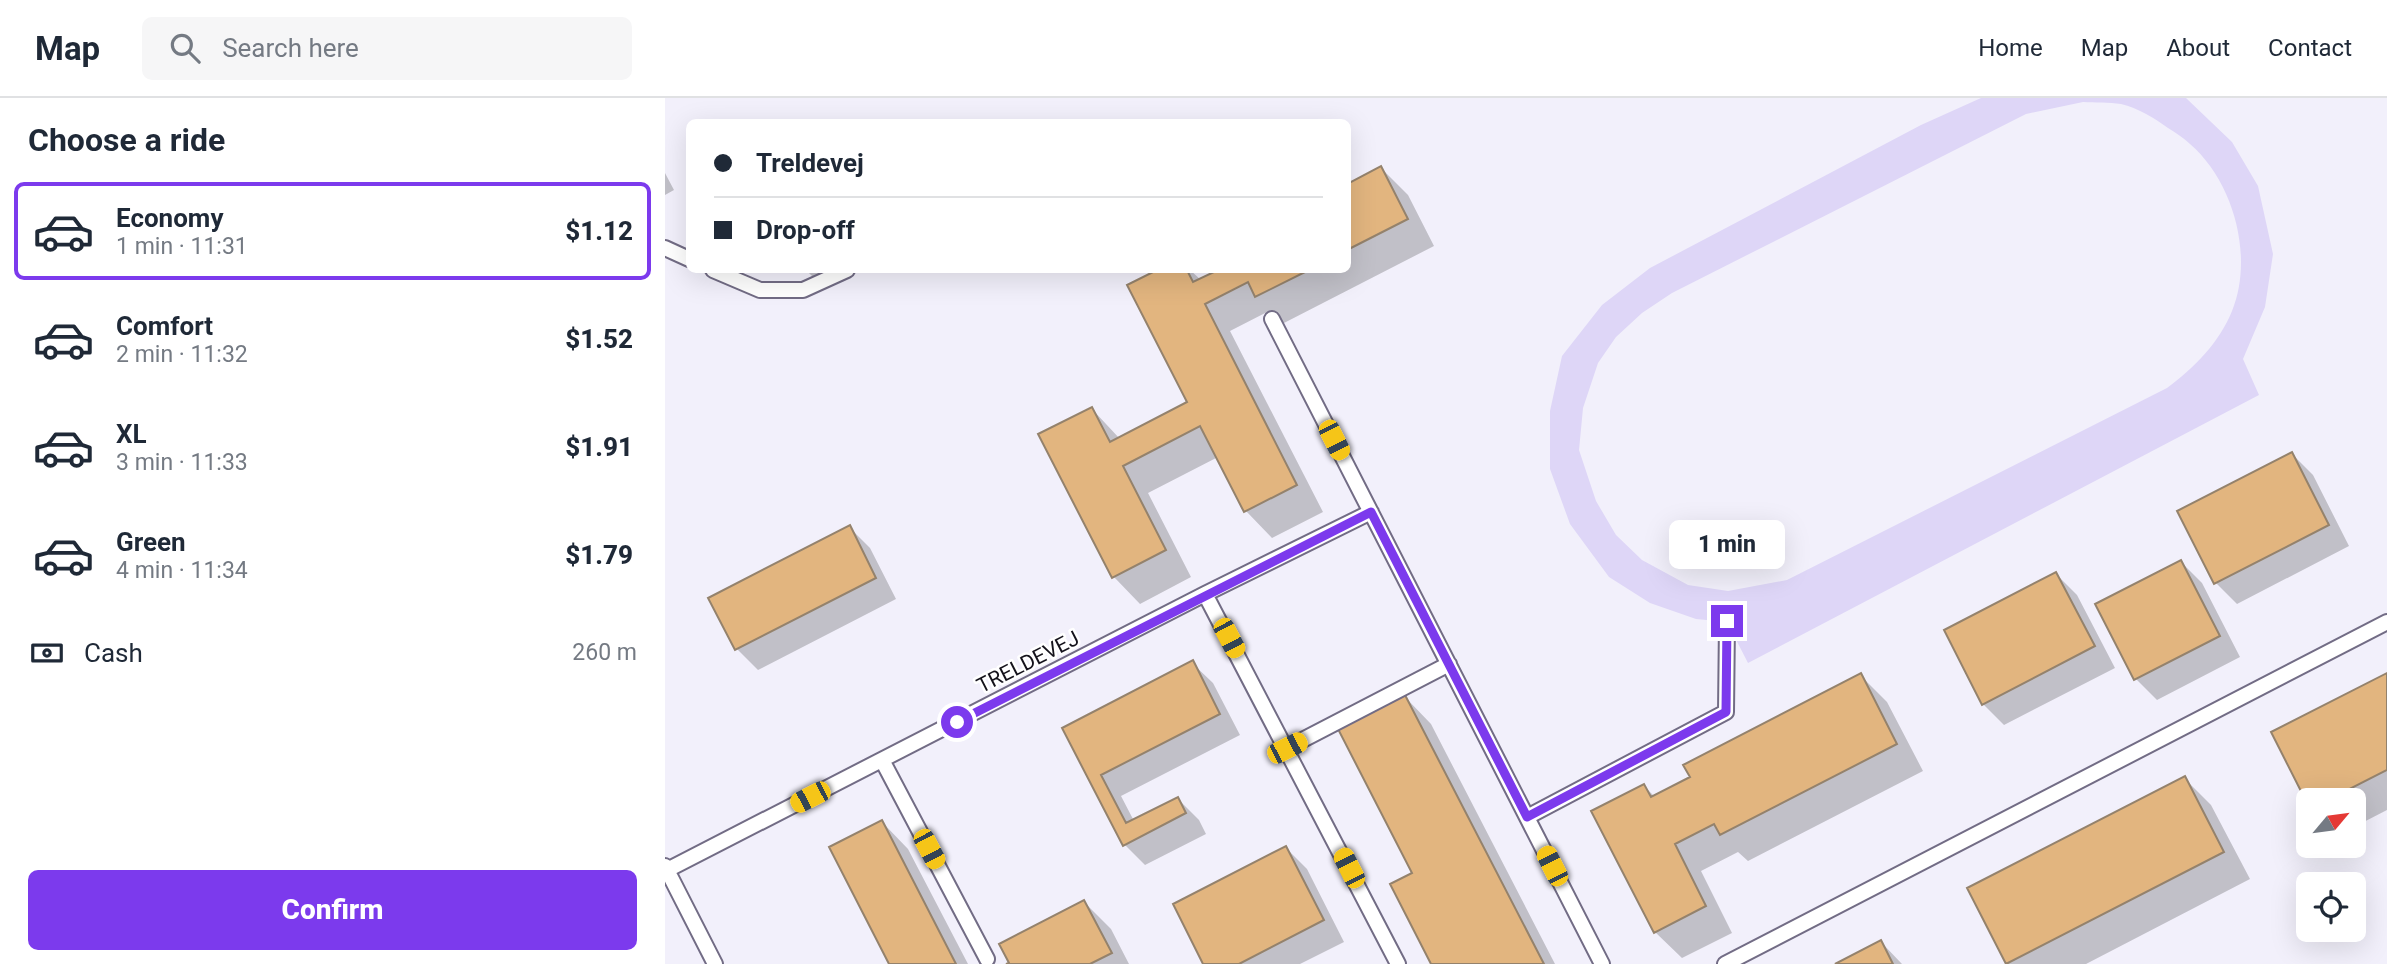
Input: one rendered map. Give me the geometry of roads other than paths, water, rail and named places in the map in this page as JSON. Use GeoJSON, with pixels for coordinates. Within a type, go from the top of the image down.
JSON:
{"type":"FeatureCollection","features":[{"type":"Feature","properties":{"kind":"lane"},"geometry":{"type":"LineString","coordinates":[[665,248],[686,258]]}},
{"type":"Feature","properties":{"kind":"lane"},"geometry":{"type":"LineString","coordinates":[[720,273],[760,290],[803,290],[840,273]]}},
{"type":"Feature","properties":{"kind":"lane"},"geometry":{"type":"LineString","coordinates":[[1272,319],[1602,964]]}},
{"type":"Feature","properties":{"kind":"lane","name":"TRELDEVEJ"},"geometry":{"type":"LineString","coordinates":[[715,964],[666,868],[1371,512]]}},
{"type":"Feature","properties":{"kind":"lane"},"geometry":{"type":"LineString","coordinates":[[1205,594],[1398,964]]}},
{"type":"Feature","properties":{"kind":"lane"},"geometry":{"type":"LineString","coordinates":[[1527,817],[1726,712],[1727,621]]}},
{"type":"Feature","properties":{"kind":"lane"},"geometry":{"type":"LineString","coordinates":[[1725,964],[2387,621]]}},
{"type":"Feature","properties":{"kind":"lane"},"geometry":{"type":"LineString","coordinates":[[1287,748],[1449,664]]}},
{"type":"Feature","properties":{"kind":"lane"},"geometry":{"type":"LineString","coordinates":[[882,760],[987,959]]}}]}
